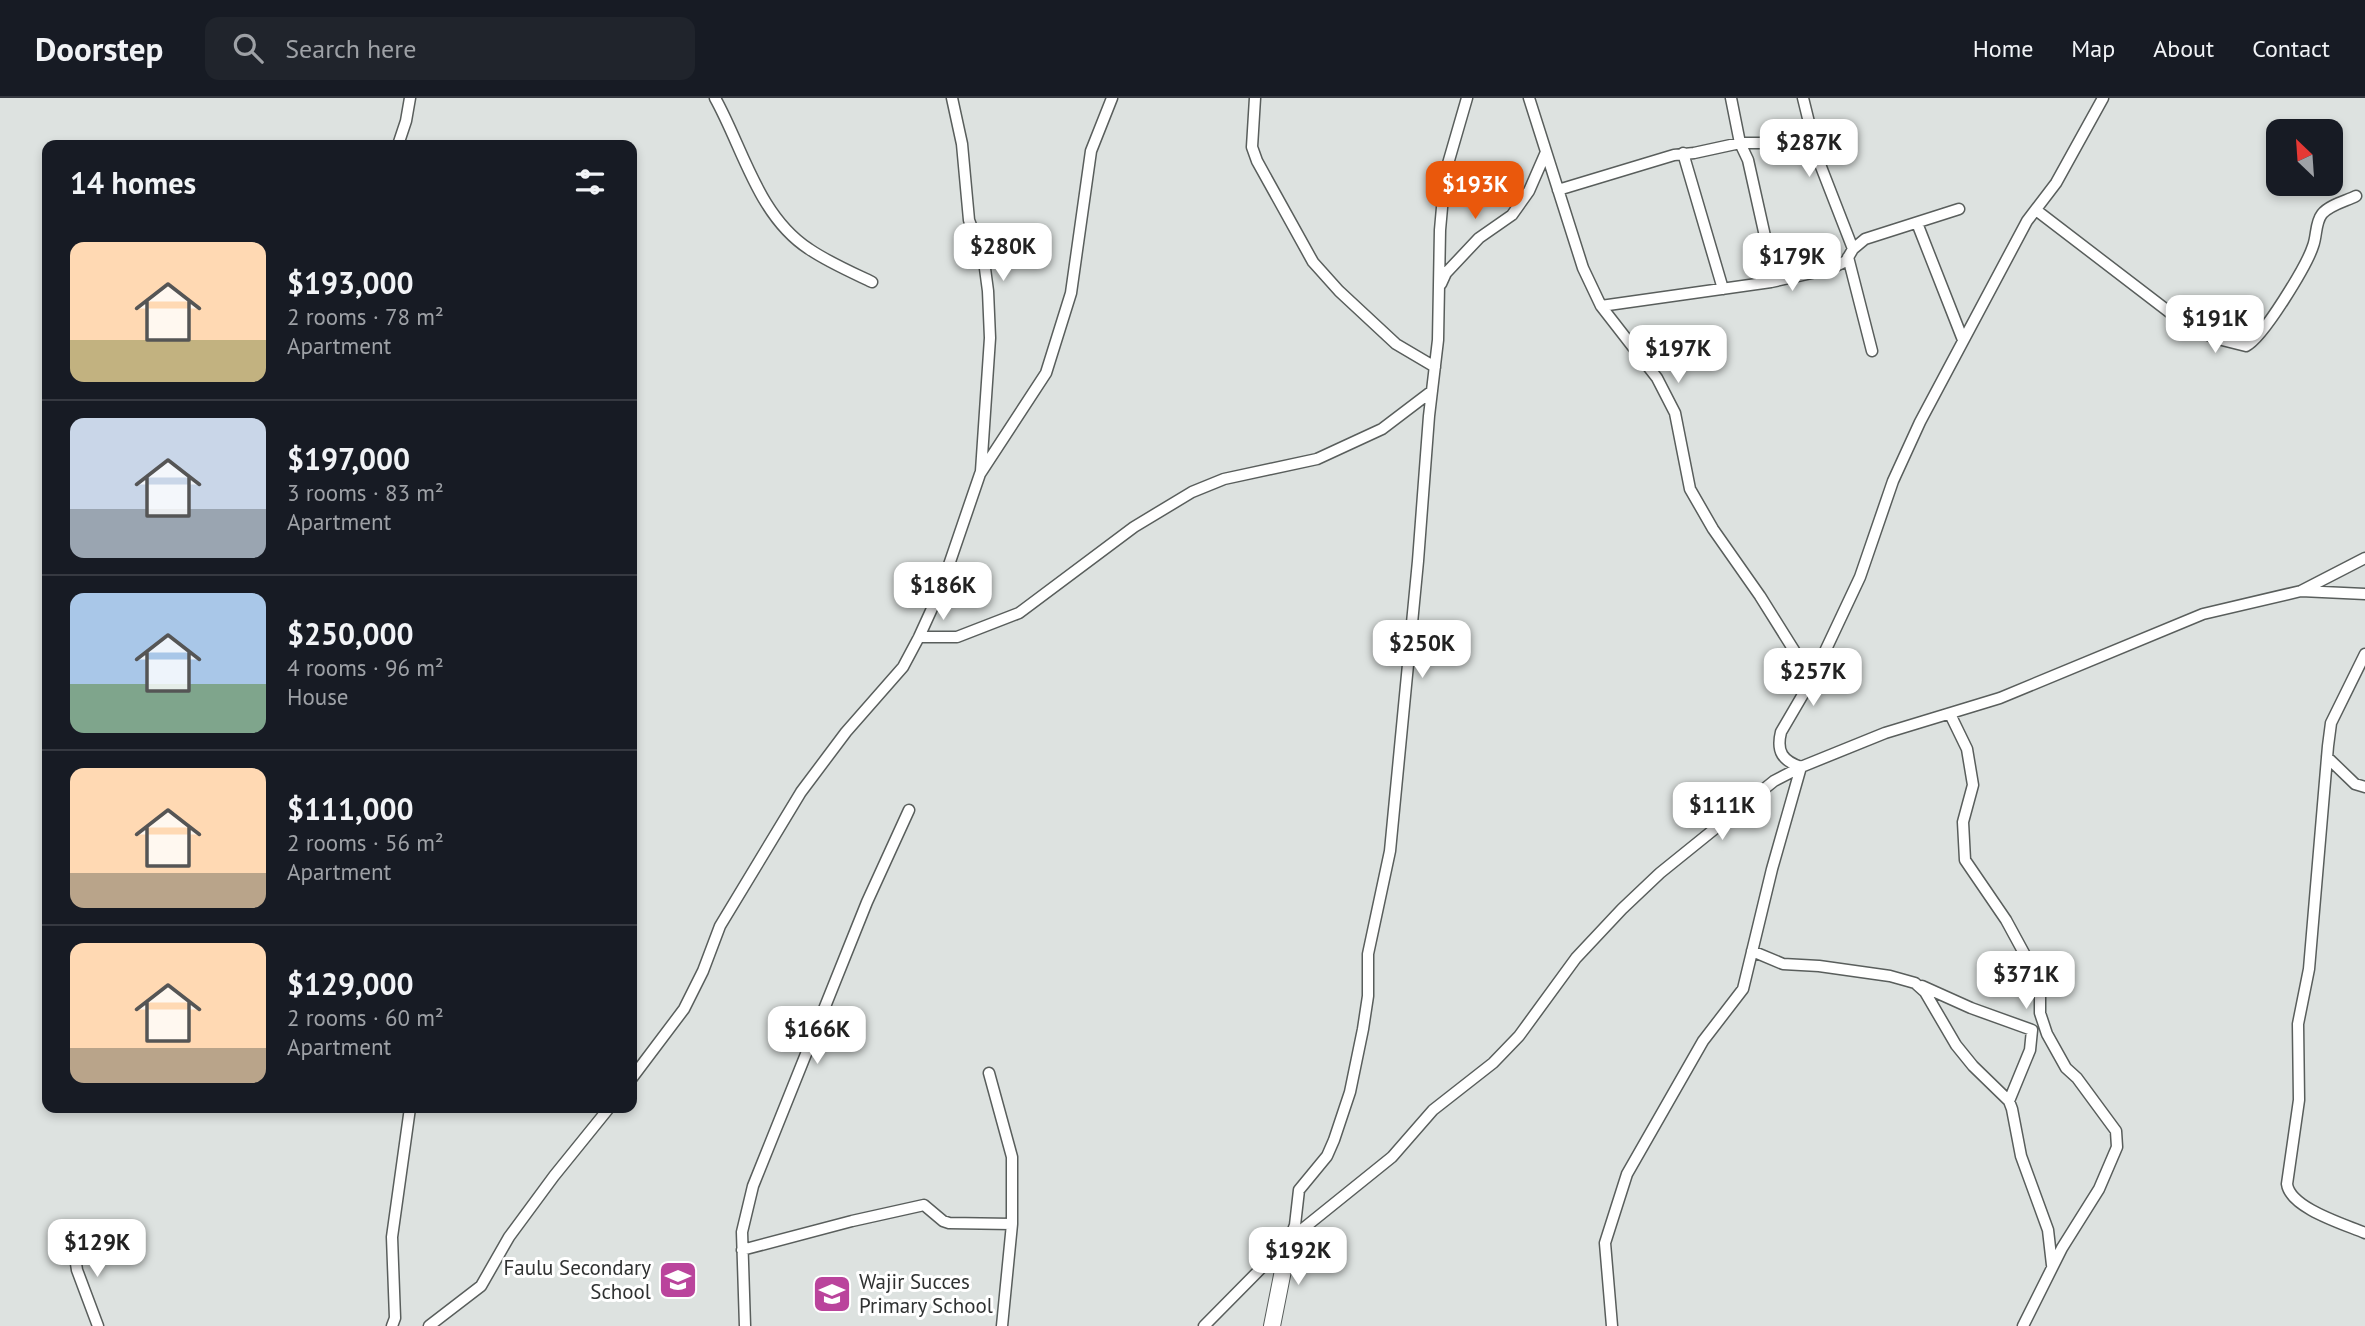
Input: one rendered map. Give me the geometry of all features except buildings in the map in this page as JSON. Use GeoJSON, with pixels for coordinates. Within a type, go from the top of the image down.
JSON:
{"type":"FeatureCollection","features":[{"type":"Feature","properties":{"kind":"street"},"geometry":{"type":"LineString","coordinates":[[400,140],[410,98]]}},
{"type":"Feature","properties":{"kind":"street"},"geometry":{"type":"LineString","coordinates":[[715,98],[748,171],[788,231],[808,249],[872,282]]}},
{"type":"Feature","properties":{"kind":"street"},"geometry":{"type":"LineString","coordinates":[[952,98],[962,144],[969,220],[984,261],[988,291],[990,338],[980,474]]}},
{"type":"Feature","properties":{"kind":"street"},"geometry":{"type":"LineString","coordinates":[[637,1071],[684,1009],[703,971],[720,926],[801,792],[846,732],[902,667],[919,637],[940,592],[980,474],[1046,373],[1071,293],[1091,150],[1112,98]]}},
{"type":"Feature","properties":{"kind":"street"},"geometry":{"type":"LineString","coordinates":[[1255,98],[1252,147],[1257,161],[1313,262],[1339,291],[1396,344],[1435,366]]}},
{"type":"Feature","properties":{"kind":"street"},"geometry":{"type":"LineString","coordinates":[[1272,1326],[1300,1190],[1326,1156],[1334,1140],[1350,1092],[1363,1029],[1368,996],[1368,954],[1390,851],[1435,366],[1445,174],[1467,98]]}},
{"type":"Feature","properties":{"kind":"street"},"geometry":{"type":"LineString","coordinates":[[1529,98],[1583,268],[1601,306],[1657,378],[1675,413],[1690,489],[1812,679]]}},
{"type":"Feature","properties":{"kind":"street"},"geometry":{"type":"LineString","coordinates":[[1731,98],[1775,281]]}},
{"type":"Feature","properties":{"kind":"street"},"geometry":{"type":"LineString","coordinates":[[1803,98],[1814,143],[1850,253],[1872,351]]}},
{"type":"Feature","properties":{"kind":"street"},"geometry":{"type":"LineString","coordinates":[[1801,767],[1786,762],[1779,739],[1781,732],[1812,679],[1860,577],[1905,452],[2027,221],[2056,183],[2103,98]]}},
{"type":"Feature","properties":{"kind":"street"},"geometry":{"type":"LineString","coordinates":[[1558,190],[1683,153],[1740,143],[1814,143]]}},
{"type":"Feature","properties":{"kind":"street"},"geometry":{"type":"LineString","coordinates":[[1439,299],[1442,279],[1446,273],[1479,237],[1512,215],[1529,191],[1546,152]]}},
{"type":"Feature","properties":{"kind":"street"},"geometry":{"type":"LineString","coordinates":[[1683,153],[1723,289]]}},
{"type":"Feature","properties":{"kind":"street"},"geometry":{"type":"LineString","coordinates":[[2036,210],[2177,318],[2214,338],[2246,346],[2259,337],[2268,325],[2309,255],[2323,212],[2356,196]]}},
{"type":"Feature","properties":{"kind":"street"},"geometry":{"type":"LineString","coordinates":[[1601,306],[1775,281],[1830,269],[1839,265],[1865,239],[1959,209]]}},
{"type":"Feature","properties":{"kind":"street"},"geometry":{"type":"LineString","coordinates":[[1917,223],[1963,340]]}},
{"type":"Feature","properties":{"kind":"street"},"geometry":{"type":"LineString","coordinates":[[919,637],[957,637],[1019,612],[1134,527],[1192,492],[1224,479],[1317,459],[1382,429],[1432,391]]}},
{"type":"Feature","properties":{"kind":"street"},"geometry":{"type":"LineString","coordinates":[[1204,1326],[1289,1240],[1392,1157],[1433,1110],[1493,1063],[1519,1036],[1576,958],[1660,873],[1773,781],[1885,733],[2000,698],[2203,614],[2301,591],[2365,558]]}},
{"type":"Feature","properties":{"kind":"street"},"geometry":{"type":"LineString","coordinates":[[2301,591],[2365,594]]}},
{"type":"Feature","properties":{"kind":"street"},"geometry":{"type":"LineString","coordinates":[[2365,654],[2331,723],[2309,970],[2298,1024],[2299,1100],[2287,1184],[2288,1191],[2302,1206],[2365,1233]]}},
{"type":"Feature","properties":{"kind":"street"},"geometry":{"type":"LineString","coordinates":[[1950,714],[1966,749],[1973,785],[1963,822],[1965,860],[2006,920],[2031,966],[2040,994],[2040,1013],[2047,1034],[2066,1068],[2116,1131],[2116,1147],[2099,1189],[2062,1248],[2023,1326]]}},
{"type":"Feature","properties":{"kind":"street"},"geometry":{"type":"LineString","coordinates":[[2326,757],[2355,784],[2365,787]]}},
{"type":"Feature","properties":{"kind":"street"},"geometry":{"type":"LineString","coordinates":[[1612,1326],[1605,1243],[1627,1174],[1703,1041],[1743,989],[1801,767]]}},
{"type":"Feature","properties":{"kind":"street"},"geometry":{"type":"LineString","coordinates":[[746,1326],[743,1250],[745,1213],[753,1186],[867,902],[909,810]]}},
{"type":"Feature","properties":{"kind":"street"},"geometry":{"type":"LineString","coordinates":[[1752,951],[1783,964],[1890,976],[1915,983],[1971,1008],[2032,1030]]}},
{"type":"Feature","properties":{"kind":"street"},"geometry":{"type":"LineString","coordinates":[[1915,983],[1925,992],[1956,1045],[2009,1101],[2021,1156],[2048,1230],[2052,1268]]}},
{"type":"Feature","properties":{"kind":"street"},"geometry":{"type":"LineString","coordinates":[[2009,1101],[2030,1050],[2032,1030],[2040,1013]]}},
{"type":"Feature","properties":{"kind":"street"},"geometry":{"type":"LineString","coordinates":[[989,1073],[1012,1157],[1012,1224],[1002,1326]]}},
{"type":"Feature","properties":{"kind":"street"},"geometry":{"type":"LineString","coordinates":[[392,1326],[395,1318],[392,1237],[409,1113]]}},
{"type":"Feature","properties":{"kind":"street"},"geometry":{"type":"LineString","coordinates":[[429,1326],[481,1286],[509,1237],[554,1175],[605,1113]]}},
{"type":"Feature","properties":{"kind":"street"},"geometry":{"type":"LineString","coordinates":[[743,1250],[924,1205],[949,1223],[1012,1224]]}},
{"type":"Feature","properties":{"kind":"street"},"geometry":{"type":"LineString","coordinates":[[72,1238],[77,1270],[98,1326]]}},
{"type":"Feature","properties":{"kind":"place","name":"Faulu Secondary School"},"geometry":{"type":"Point","coordinates":[678,1280]}},
{"type":"Feature","properties":{"kind":"place","name":"Wajir Succes Primary School"},"geometry":{"type":"Point","coordinates":[832,1294]}}]}
